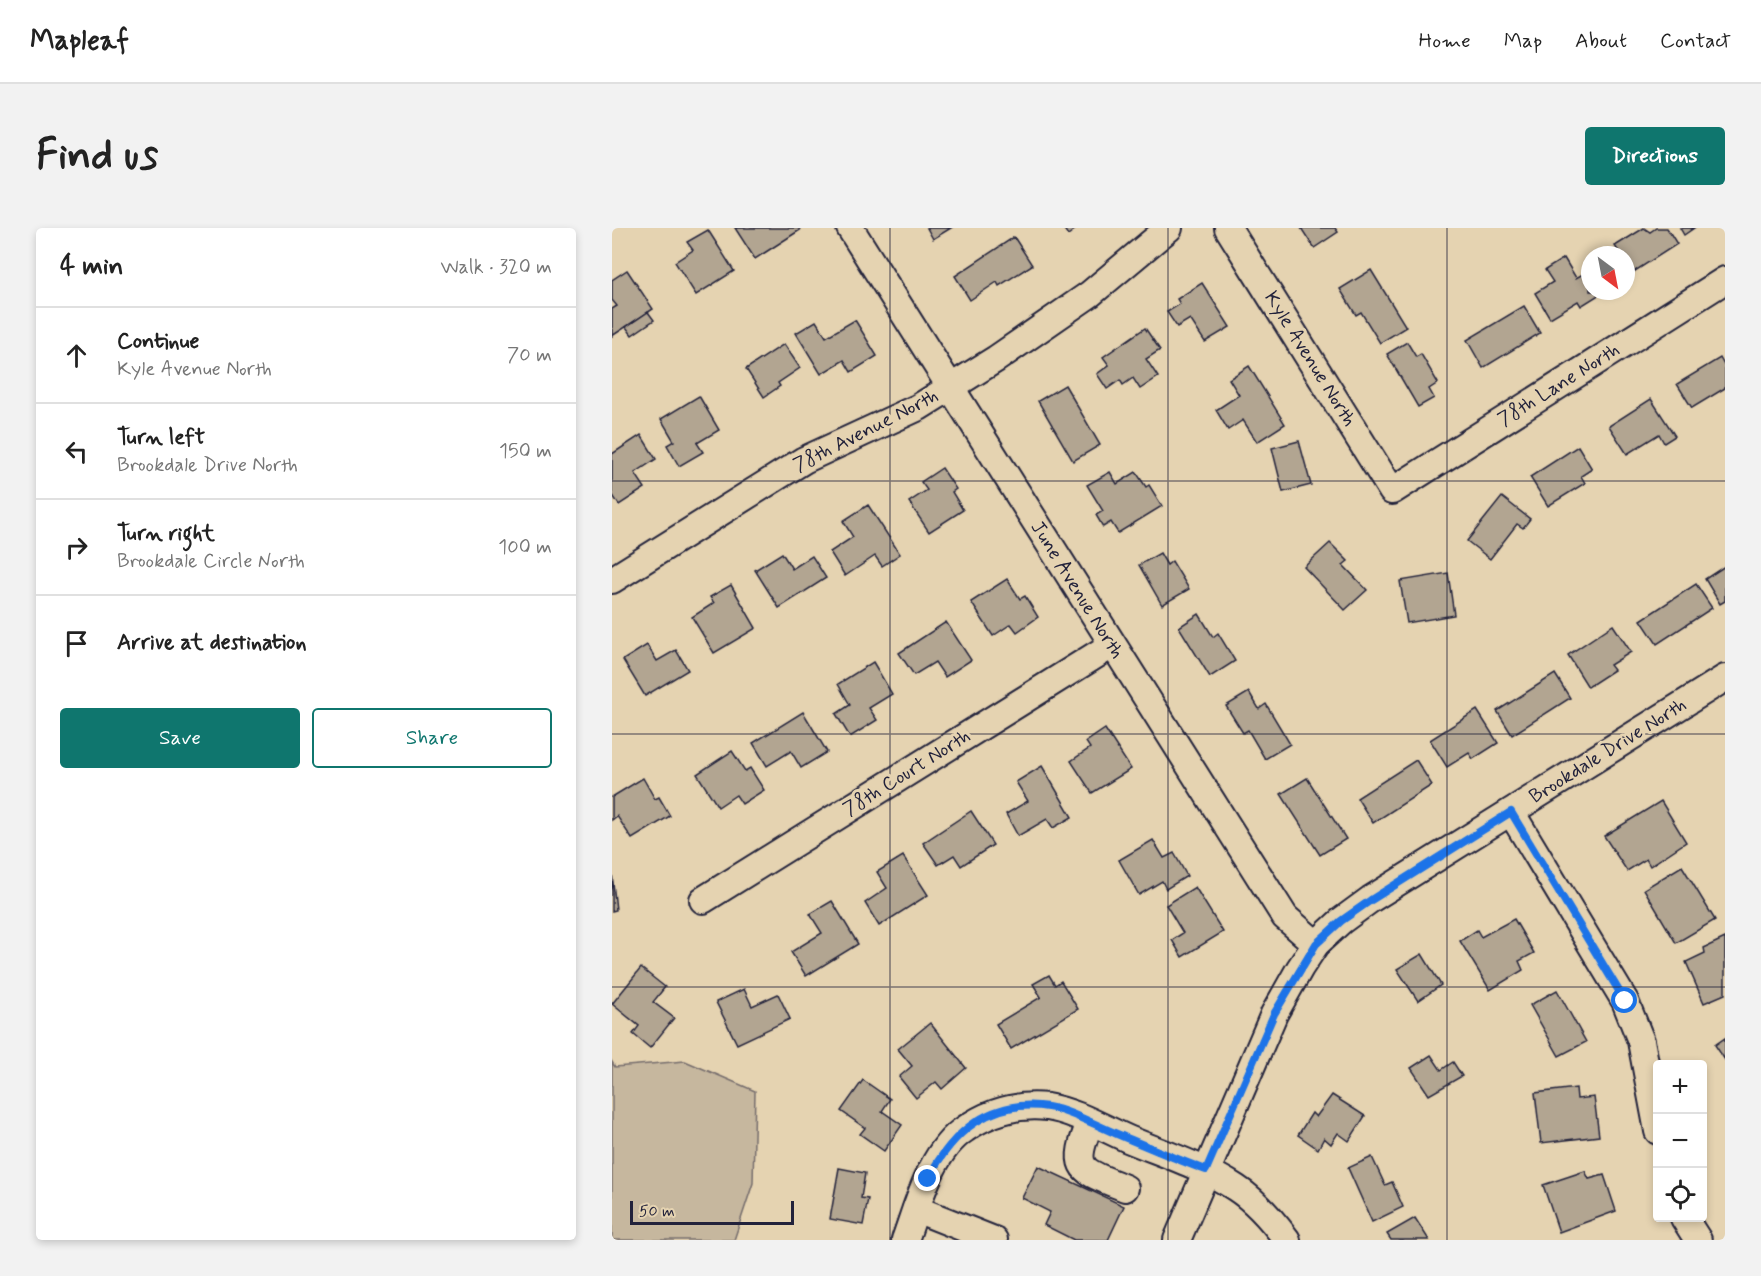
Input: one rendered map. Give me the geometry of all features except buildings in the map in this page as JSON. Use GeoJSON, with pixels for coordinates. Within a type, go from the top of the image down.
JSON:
{"type":"FeatureCollection","features":[{"type":"Feature","properties":{"kind":"street","name":"June Avenue North"},"geometry":{"type":"LineString","coordinates":[[850,228],[1285,917],[1316,944]]}},
{"type":"Feature","properties":{"kind":"street","name":"78th Avenue North"},"geometry":{"type":"LineString","coordinates":[[612,580],[804,460],[883,426],[950,388],[1049,325],[1169,228]]}},
{"type":"Feature","properties":{"kind":"street","name":"Kyle Avenue North"},"geometry":{"type":"LineString","coordinates":[[1228,228],[1392,491]]}},
{"type":"Feature","properties":{"kind":"street","name":"78th Lane North"},"geometry":{"type":"LineString","coordinates":[[1392,491],[1725,280]]}},
{"type":"Feature","properties":{"kind":"street","name":"78th Court North"},"geometry":{"type":"LineString","coordinates":[[703,900],[1112,645]]}},
{"type":"Feature","properties":{"kind":"street","name":"Brookdale Drive North"},"geometry":{"type":"LineString","coordinates":[[1177,1240],[1274,1014],[1316,944],[1341,921],[1371,900],[1725,678]]}},
{"type":"Feature","properties":{"kind":"street"},"geometry":{"type":"LineString","coordinates":[[1511,812],[1625,1001],[1641,1041],[1655,1114]]}},
{"type":"Feature","properties":{"kind":"street"},"geometry":{"type":"LineString","coordinates":[[905,1240],[916,1209],[942,1152],[962,1130],[990,1114],[1018,1107],[1048,1107],[1206,1170],[1238,1189],[1271,1219],[1287,1240]]}},
{"type":"Feature","properties":{"kind":"street"},"geometry":{"type":"LineString","coordinates":[[1090,1123],[1078,1150],[1087,1172],[1125,1188]]}},
{"type":"Feature","properties":{"kind":"street"},"geometry":{"type":"LineString","coordinates":[[916,1209],[994,1240]]}},
{"type":"Feature","properties":{"kind":"street"},"geometry":{"type":"LineString","coordinates":[[1687,1222],[1698,1240]]}},
{"type":"Feature","properties":{"kind":"shaded area"},"geometry":{"type":"Polygon","coordinates":[[[685,1061],[755,1091],[753,1183],[734,1240],[612,1240],[612,1062],[615,1067],[685,1061]]]}},
{"type":"Feature","properties":{"kind":"route"},"geometry":{"type":"LineString","coordinates":[[928,1179],[942,1152],[962,1130],[990,1114],[1018,1107],[1048,1107],[1206,1170],[1274,1014],[1316,944],[1341,921],[1371,900],[1511,812],[1625,1001]]}}]}
